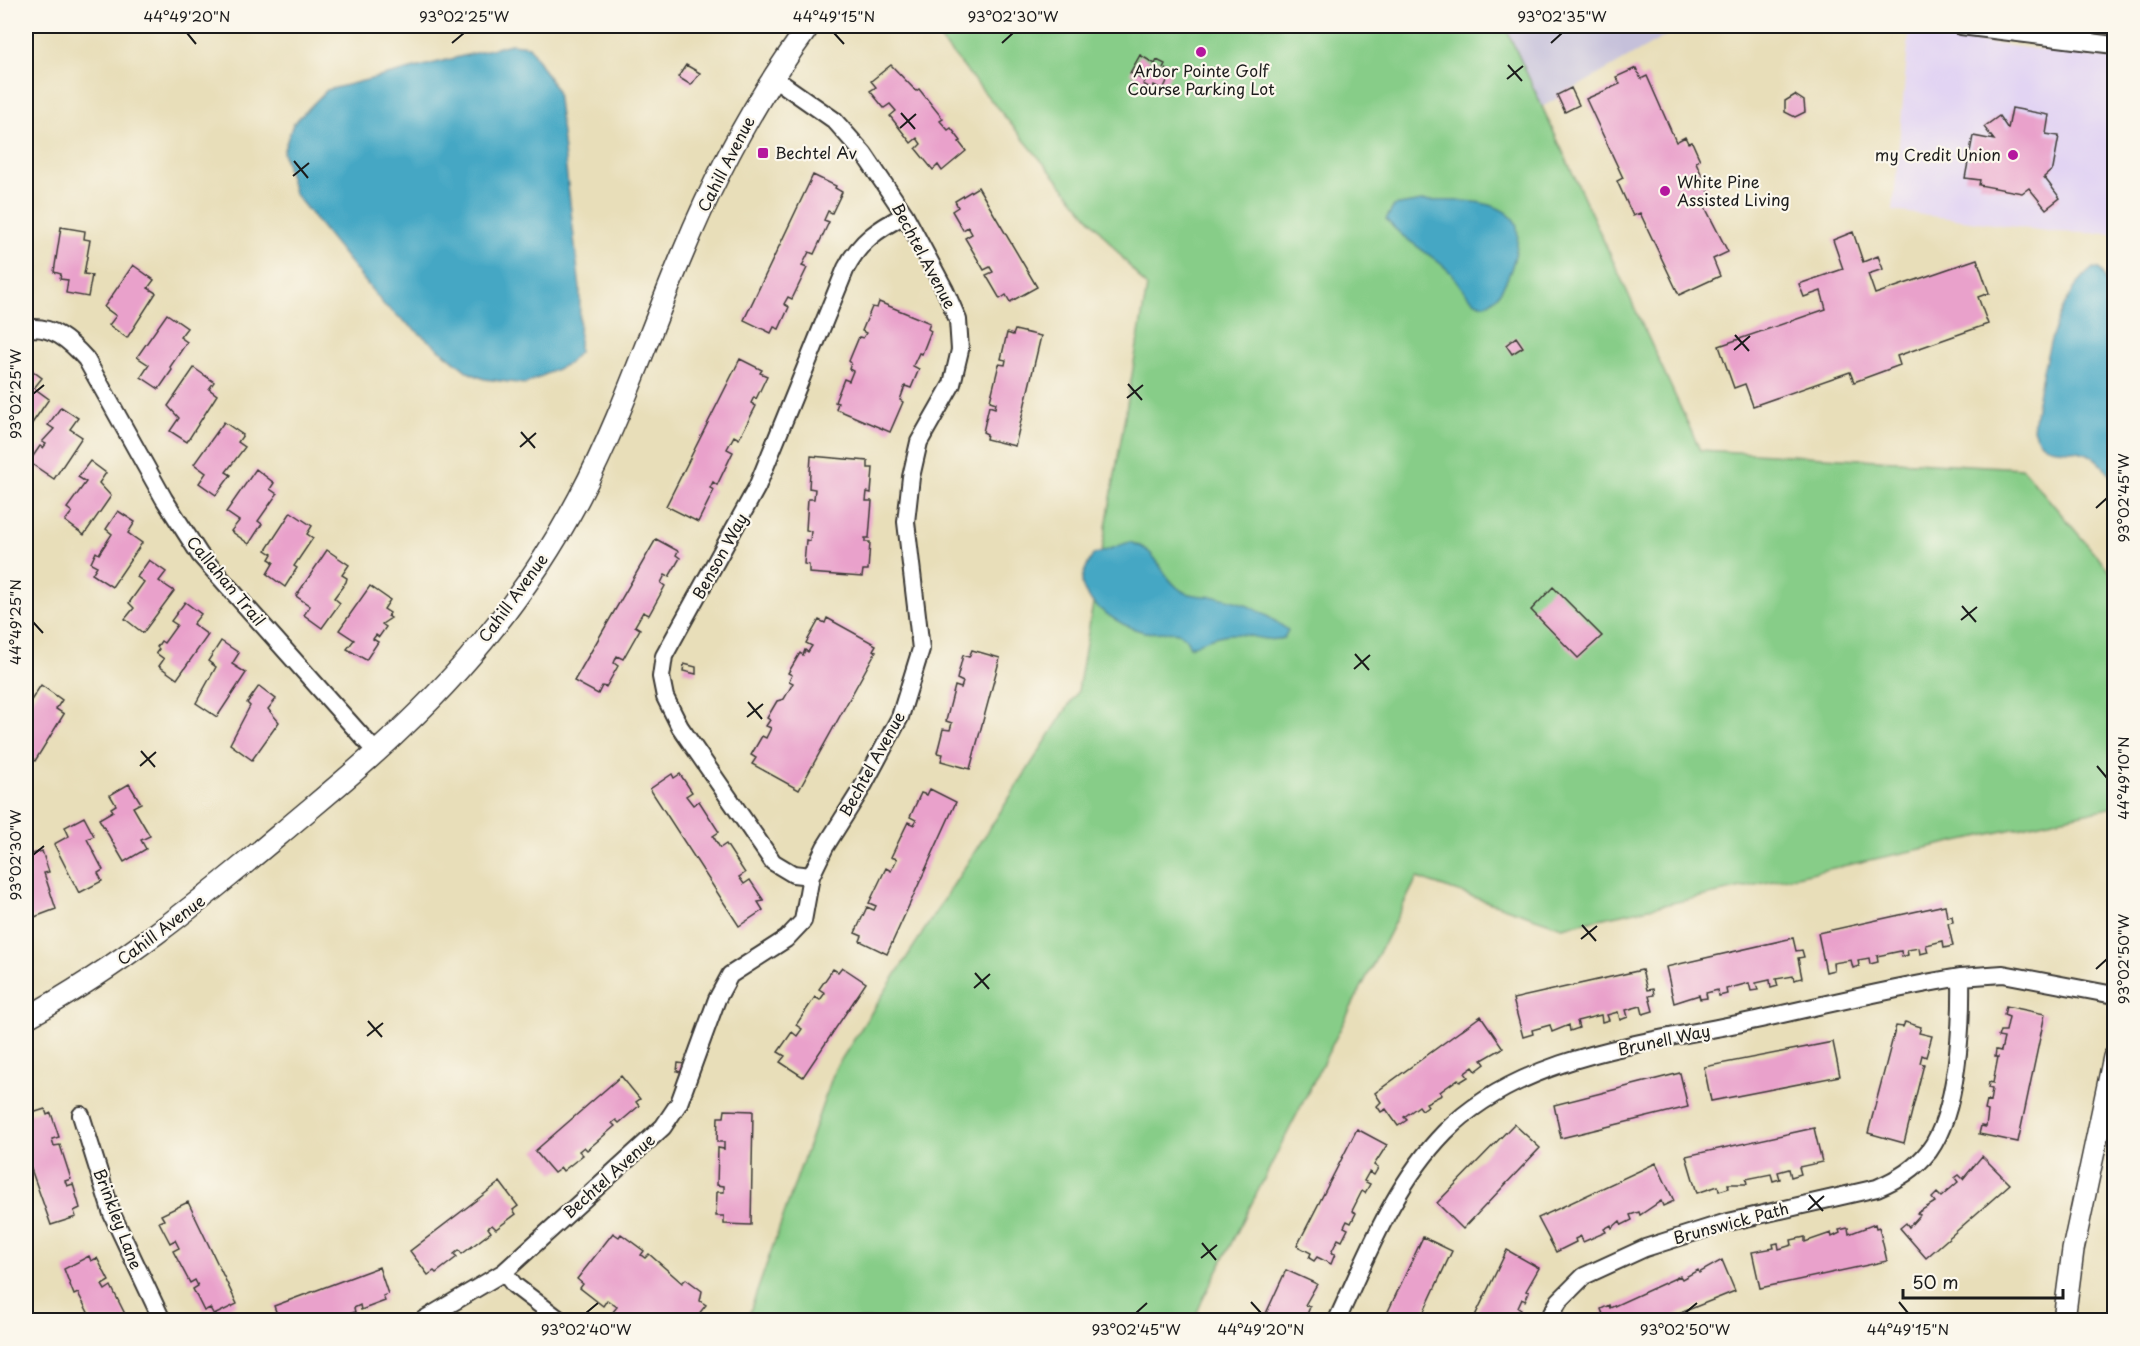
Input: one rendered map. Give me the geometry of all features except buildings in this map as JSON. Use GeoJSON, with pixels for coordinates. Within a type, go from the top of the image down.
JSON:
{"type":"FeatureCollection","features":[{"type":"Feature","properties":{"kind":"street","name":"Cahill Avenue"},"geometry":{"type":"LineString","coordinates":[[26,1018],[122,960],[182,916],[376,752],[438,693],[484,639],[517,596],[567,519],[607,441],[704,207],[734,146],[774,78],[809,26]]}},
{"type":"Feature","properties":{"kind":"street"},"geometry":{"type":"LineString","coordinates":[[1961,26],[2115,45]]}},
{"type":"Feature","properties":{"kind":"street","name":"Bechtel Avenue"},"geometry":{"type":"LineString","coordinates":[[423,1320],[504,1272],[663,1127],[679,1103],[717,999],[730,975],[786,939],[803,921],[811,876],[825,847],[866,780],[900,717],[921,649],[906,522],[911,477],[919,442],[952,384],[960,350],[958,320],[945,290],[905,215],[848,135],[811,103],[774,78]]}},
{"type":"Feature","properties":{"kind":"street","name":"Benson Way"},"geometry":{"type":"LineString","coordinates":[[811,876],[793,874],[773,862],[680,727],[665,697],[661,677],[664,656],[757,487],[846,267],[868,236],[905,215]]}},
{"type":"Feature","properties":{"kind":"street","name":"Callahan Trail"},"geometry":{"type":"LineString","coordinates":[[26,329],[45,329],[56,333],[71,343],[86,359],[180,526],[200,555],[376,752]]}},
{"type":"Feature","properties":{"kind":"street","name":"Brunell Way"},"geometry":{"type":"LineString","coordinates":[[1337,1320],[1390,1210],[1420,1161],[1445,1131],[1475,1107],[1514,1083],[1556,1065],[1588,1056],[1961,977],[2003,974],[2115,995]]}},
{"type":"Feature","properties":{"kind":"street","name":"Brunswick Path"},"geometry":{"type":"LineString","coordinates":[[1548,1320],[1558,1300],[1584,1276],[1645,1248],[1724,1222],[1877,1188],[1896,1180],[1915,1167],[1930,1150],[1946,1114],[1962,1018],[1961,977]]}},
{"type":"Feature","properties":{"kind":"street"},"geometry":{"type":"LineString","coordinates":[[2064,1320],[2073,1250],[2115,1057]]}},
{"type":"Feature","properties":{"kind":"street","name":"Brinkley Lane"},"geometry":{"type":"LineString","coordinates":[[81,1115],[116,1222],[162,1320]]}},
{"type":"Feature","properties":{"kind":"street"},"geometry":{"type":"LineString","coordinates":[[504,1272],[514,1285],[560,1320]]}},
{"type":"Feature","properties":{"kind":"shaded area"},"geometry":{"type":"Polygon","coordinates":[[[1505,26],[1683,26],[1542,107],[1505,26]]]}},
{"type":"Feature","properties":{"kind":"shaded area"},"geometry":{"type":"Polygon","coordinates":[[[1909,33],[2114,59],[2114,234],[2055,232],[1893,211],[1909,33]]]}},
{"type":"Feature","properties":{"kind":"green space"},"geometry":{"type":"Polygon","coordinates":[[[929,26],[1505,26],[1700,450],[2022,468],[2114,576],[2114,807],[1562,927],[1417,878],[1194,1320],[747,1320],[835,1069],[1078,691],[1147,287],[929,26]]]}},
{"type":"Feature","properties":{"kind":"water"},"geometry":{"type":"Polygon","coordinates":[[[511,44],[529,46],[557,91],[580,289],[579,352],[568,364],[525,384],[484,379],[468,372],[384,305],[294,193],[283,152],[293,124],[327,90],[511,44]]]}},
{"type":"Feature","properties":{"kind":"water"},"geometry":{"type":"Polygon","coordinates":[[[1422,201],[1484,203],[1506,212],[1514,220],[1517,241],[1511,270],[1505,284],[1489,303],[1481,304],[1472,299],[1450,272],[1400,234],[1386,219],[1394,206],[1422,201]]]}},
{"type":"Feature","properties":{"kind":"water"},"geometry":{"type":"Polygon","coordinates":[[[2093,268],[2099,269],[2107,285],[2115,337],[2114,481],[2092,456],[2080,451],[2056,449],[2042,444],[2033,429],[2044,366],[2058,320],[2079,282],[2093,268]]]}},
{"type":"Feature","properties":{"kind":"water"},"geometry":{"type":"Polygon","coordinates":[[[1129,542],[1147,550],[1178,588],[1194,595],[1217,597],[1249,606],[1288,630],[1284,638],[1271,639],[1231,634],[1215,637],[1190,647],[1184,637],[1178,633],[1145,632],[1114,619],[1089,597],[1084,589],[1082,578],[1093,555],[1129,542]]]}},
{"type":"Feature","properties":{"kind":"place","name":"Arbor Pointe Golf Course Parking Lot"},"geometry":{"type":"Point","coordinates":[1201,52]}},
{"type":"Feature","properties":{"kind":"place","name":"Bechtel Av"},"geometry":{"type":"Point","coordinates":[763,153]}},
{"type":"Feature","properties":{"kind":"place","name":"my Credit Union"},"geometry":{"type":"Point","coordinates":[2013,155]}},
{"type":"Feature","properties":{"kind":"place","name":"White Pine Assisted Living"},"geometry":{"type":"Point","coordinates":[1665,191]}}]}
